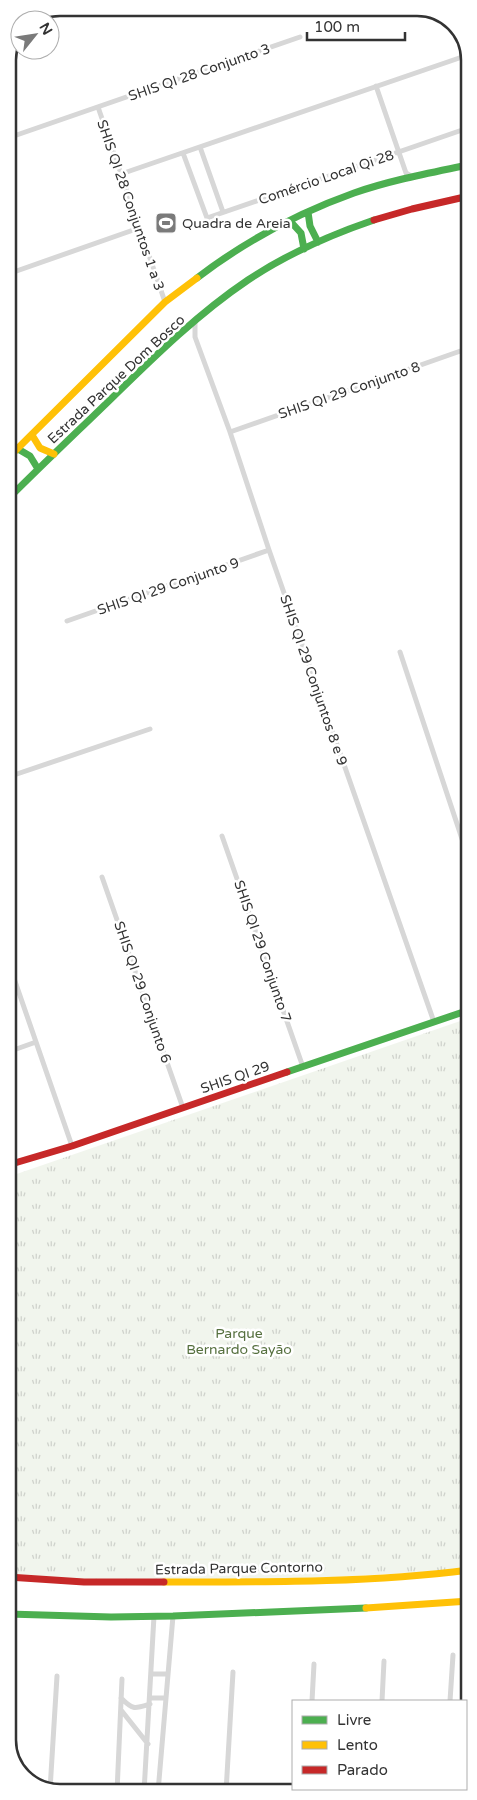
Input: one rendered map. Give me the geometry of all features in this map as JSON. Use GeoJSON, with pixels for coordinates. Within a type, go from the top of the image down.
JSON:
{"type":"FeatureCollection","features":[{"type":"Feature","properties":{"kind":"main road","name":"Estrada Parque Dom Bosco"},"geometry":{"type":"LineString","coordinates":[[18,448],[165,302],[213,266],[248,243],[308,212],[354,193],[407,176],[461,166]]}},
{"type":"Feature","properties":{"kind":"main road","name":"Estrada Parque Dom Bosco"},"geometry":{"type":"LineString","coordinates":[[16,491],[157,354],[247,281],[318,242],[379,218],[461,197]]}},
{"type":"Feature","properties":{"kind":"main road"},"geometry":{"type":"LineString","coordinates":[[308,212],[310,226],[318,242]]}},
{"type":"Feature","properties":{"kind":"main road"},"geometry":{"type":"LineString","coordinates":[[290,221],[304,240],[304,249]]}},
{"type":"Feature","properties":{"kind":"main road"},"geometry":{"type":"LineString","coordinates":[[32,435],[42,451],[54,454]]}},
{"type":"Feature","properties":{"kind":"main road"},"geometry":{"type":"LineString","coordinates":[[18,448],[33,458],[38,469]]}},
{"type":"Feature","properties":{"kind":"main road","name":"SHIS QI 29"},"geometry":{"type":"LineString","coordinates":[[16,1163],[72,1146],[461,1013]]}},
{"type":"Feature","properties":{"kind":"main road","name":"Estrada Parque Contorno"},"geometry":{"type":"LineString","coordinates":[[16,1578],[84,1582],[288,1582],[430,1575],[461,1571]]}},
{"type":"Feature","properties":{"kind":"main road"},"geometry":{"type":"LineString","coordinates":[[16,1614],[173,1616],[425,1606],[461,1602]]}},
{"type":"Feature","properties":{"kind":"street","name":"SHIS QI 28 Conjunto 3"},"geometry":{"type":"LineString","coordinates":[[16,135],[300,37]]}},
{"type":"Feature","properties":{"kind":"street"},"geometry":{"type":"LineString","coordinates":[[121,174],[461,57]]}},
{"type":"Feature","properties":{"kind":"street","name":"Comércio Local Qi 28"},"geometry":{"type":"LineString","coordinates":[[376,86],[407,176]]}},
{"type":"Feature","properties":{"kind":"street","name":"SHIS QI 28 Conjuntos 1 a 3"},"geometry":{"type":"LineString","coordinates":[[98,108],[165,302]]}},
{"type":"Feature","properties":{"kind":"street","name":"Comércio Local Qi 28"},"geometry":{"type":"LineString","coordinates":[[183,153],[207,218],[461,130]]}},
{"type":"Feature","properties":{"kind":"street"},"geometry":{"type":"LineString","coordinates":[[200,147],[223,212]]}},
{"type":"Feature","properties":{"kind":"street"},"geometry":{"type":"LineString","coordinates":[[16,271],[139,228]]}},
{"type":"Feature","properties":{"kind":"street","name":"SHIS QI 29 Conjuntos 8 e 9"},"geometry":{"type":"LineString","coordinates":[[195,322],[195,337],[230,432],[269,550],[434,1022]]}},
{"type":"Feature","properties":{"kind":"street"},"geometry":{"type":"LineString","coordinates":[[184,331],[195,337]]}},
{"type":"Feature","properties":{"kind":"street","name":"SHIS QI 29 Conjunto 8"},"geometry":{"type":"LineString","coordinates":[[230,432],[461,351]]}},
{"type":"Feature","properties":{"kind":"street","name":"SHIS QI 29 Conjunto 9"},"geometry":{"type":"LineString","coordinates":[[68,621],[269,550]]}},
{"type":"Feature","properties":{"kind":"street"},"geometry":{"type":"LineString","coordinates":[[400,652],[461,836]]}},
{"type":"Feature","properties":{"kind":"street"},"geometry":{"type":"LineString","coordinates":[[16,774],[150,729]]}},
{"type":"Feature","properties":{"kind":"street","name":"SHIS QI 29 Conjunto 7"},"geometry":{"type":"LineString","coordinates":[[222,836],[303,1067]]}},
{"type":"Feature","properties":{"kind":"street","name":"SHIS QI 29 Conjunto 6"},"geometry":{"type":"LineString","coordinates":[[102,877],[183,1108]]}},
{"type":"Feature","properties":{"kind":"street"},"geometry":{"type":"LineString","coordinates":[[16,984],[72,1146]]}},
{"type":"Feature","properties":{"kind":"street"},"geometry":{"type":"LineString","coordinates":[[16,1049],[36,1042]]}},
{"type":"Feature","properties":{"kind":"street"},"geometry":{"type":"LineString","coordinates":[[145,1784],[151,1701],[154,1616]]}},
{"type":"Feature","properties":{"kind":"street"},"geometry":{"type":"LineString","coordinates":[[159,1784],[173,1616]]}},
{"type":"Feature","properties":{"kind":"street"},"geometry":{"type":"LineString","coordinates":[[450,1700],[453,1655]]}},
{"type":"Feature","properties":{"kind":"street"},"geometry":{"type":"LineString","coordinates":[[382,1700],[384,1661]]}},
{"type":"Feature","properties":{"kind":"street"},"geometry":{"type":"LineString","coordinates":[[312,1700],[314,1664]]}},
{"type":"Feature","properties":{"kind":"street"},"geometry":{"type":"LineString","coordinates":[[226,1784],[233,1672]]}},
{"type":"Feature","properties":{"kind":"street"},"geometry":{"type":"LineString","coordinates":[[152,1674],[167,1674]]}},
{"type":"Feature","properties":{"kind":"street"},"geometry":{"type":"LineString","coordinates":[[50,1782],[57,1676]]}},
{"type":"Feature","properties":{"kind":"street"},"geometry":{"type":"LineString","coordinates":[[117,1784],[122,1679]]}},
{"type":"Feature","properties":{"kind":"street"},"geometry":{"type":"LineString","coordinates":[[121,1698],[135,1709],[151,1701],[165,1698]]}},
{"type":"Feature","properties":{"kind":"street"},"geometry":{"type":"LineString","coordinates":[[120,1709],[148,1744]]}},
{"type":"Feature","properties":{"kind":"green space","name":"Parque Bernardo Sayão"},"geometry":{"type":"Polygon","coordinates":[[[461,1021],[461,1570],[155,1586],[16,1579],[16,1174],[461,1021]]]}},
{"type":"Feature","properties":{"kind":"traffic: fast"},"geometry":{"type":"LineString","coordinates":[[197,278],[233,252],[292,219],[333,201],[382,184],[461,166]]}},
{"type":"Feature","properties":{"kind":"traffic: fast"},"geometry":{"type":"LineString","coordinates":[[308,212],[310,226],[318,242]]}},
{"type":"Feature","properties":{"kind":"traffic: fast"},"geometry":{"type":"LineString","coordinates":[[16,491],[162,350],[212,306],[248,280],[293,254],[341,232],[374,220]]}},
{"type":"Feature","properties":{"kind":"traffic: fast"},"geometry":{"type":"LineString","coordinates":[[290,221],[301,233],[304,249]]}},
{"type":"Feature","properties":{"kind":"traffic: fast"},"geometry":{"type":"LineString","coordinates":[[18,449],[30,456],[38,469]]}},
{"type":"Feature","properties":{"kind":"traffic: fast"},"geometry":{"type":"LineString","coordinates":[[287,1072],[461,1013]]}},
{"type":"Feature","properties":{"kind":"traffic: fast"},"geometry":{"type":"LineString","coordinates":[[16,1614],[111,1617],[173,1616],[366,1608]]}},
{"type":"Feature","properties":{"kind":"traffic: slow"},"geometry":{"type":"LineString","coordinates":[[16,450],[165,302],[197,278]]}},
{"type":"Feature","properties":{"kind":"traffic: slow"},"geometry":{"type":"LineString","coordinates":[[32,435],[40,448],[54,454]]}},
{"type":"Feature","properties":{"kind":"traffic: slow"},"geometry":{"type":"LineString","coordinates":[[164,1582],[355,1580],[461,1571]]}},
{"type":"Feature","properties":{"kind":"traffic: slow"},"geometry":{"type":"LineString","coordinates":[[366,1608],[461,1602]]}},
{"type":"Feature","properties":{"kind":"traffic: jam"},"geometry":{"type":"LineString","coordinates":[[374,220],[461,198]]}},
{"type":"Feature","properties":{"kind":"traffic: jam"},"geometry":{"type":"LineString","coordinates":[[16,1163],[72,1146],[287,1072]]}},
{"type":"Feature","properties":{"kind":"traffic: jam"},"geometry":{"type":"LineString","coordinates":[[16,1578],[84,1582],[164,1582]]}},
{"type":"Feature","properties":{"kind":"place","name":"Quadra de Areia"},"geometry":{"type":"Point","coordinates":[166,223]}}]}
